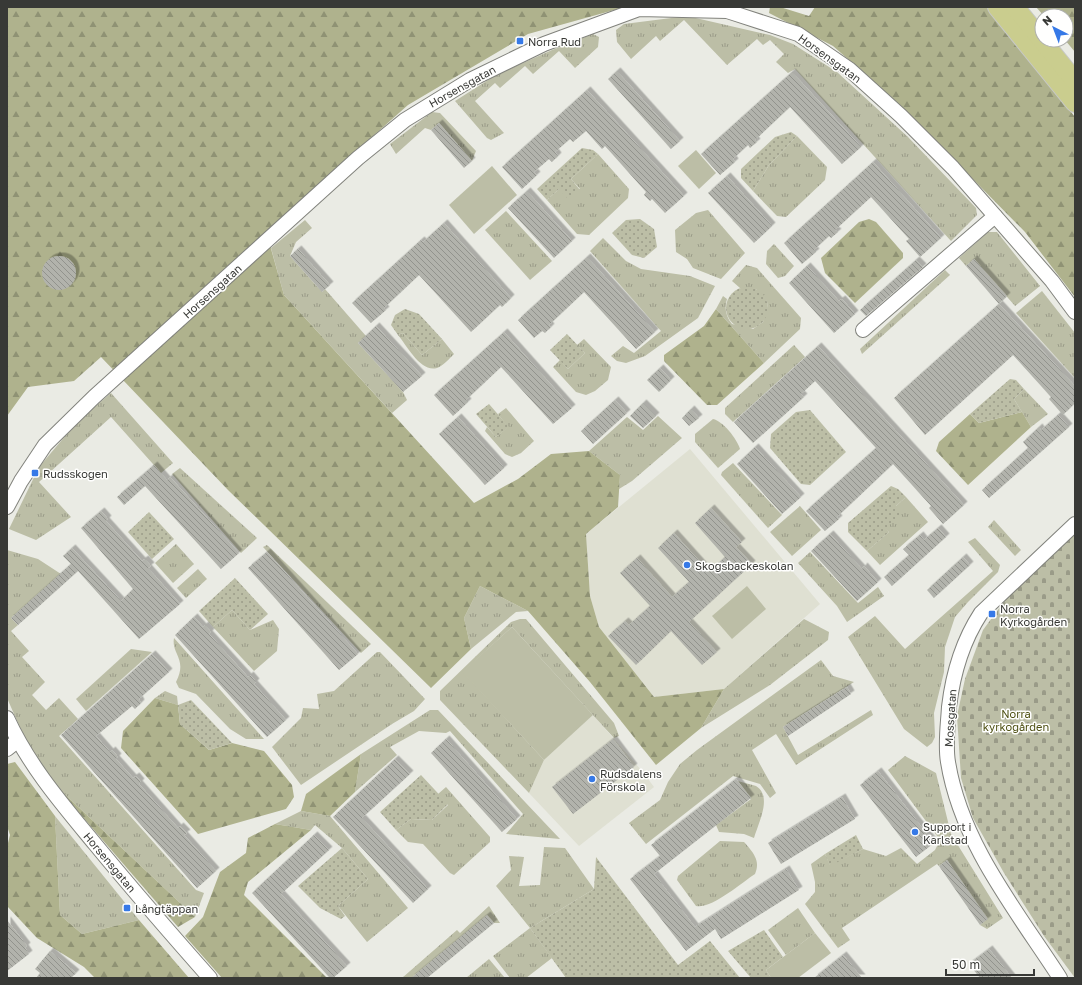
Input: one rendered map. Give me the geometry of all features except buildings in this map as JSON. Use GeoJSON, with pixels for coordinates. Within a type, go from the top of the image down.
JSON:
{"type":"FeatureCollection","features":[{"type":"Feature","properties":{"kind":"main road"},"geometry":{"type":"LineString","coordinates":[[997,7],[1075,103]]}},
{"type":"Feature","properties":{"kind":"main road"},"geometry":{"type":"LineString","coordinates":[[1015,7],[1075,81]]}},
{"type":"Feature","properties":{"kind":"street","name":"Horsensgatan"},"geometry":{"type":"LineString","coordinates":[[7,507],[21,481],[45,445],[94,396],[126,369],[358,158],[405,120],[470,80],[544,44],[639,9],[727,11],[798,34],[849,69],[902,116],[952,168],[1064,296],[1075,312]]}},
{"type":"Feature","properties":{"kind":"street"},"geometry":{"type":"LineString","coordinates":[[863,330],[995,216]]}},
{"type":"Feature","properties":{"kind":"street","name":"Mossgatan"},"geometry":{"type":"LineString","coordinates":[[1060,978],[976,848],[960,812],[948,761],[947,732],[954,678],[969,632],[981,614],[1075,524]]}},
{"type":"Feature","properties":{"kind":"street","name":"Horsensgatan"},"geometry":{"type":"LineString","coordinates":[[7,718],[12,745],[48,786],[137,895],[210,978]]}},
{"type":"Feature","properties":{"kind":"shaded area","name":"Skogsbackeskolan"},"geometry":{"type":"Polygon","coordinates":[[[690,449],[820,604],[724,689],[654,697],[599,627],[590,596],[586,534],[690,449]]]}},
{"type":"Feature","properties":{"kind":"shaded area","name":"Rudsdalens Förskola"},"geometry":{"type":"Polygon","coordinates":[[[593,715],[654,787],[579,846],[529,793],[544,760],[593,715]]]}},
{"type":"Feature","properties":{"kind":"green space"},"geometry":{"type":"Polygon","coordinates":[[[7,7],[625,7],[528,34],[408,105],[266,231],[284,295],[474,503],[518,479],[551,454],[589,451],[620,475],[618,507],[586,534],[590,596],[599,627],[654,697],[724,689],[701,728],[656,765],[590,682],[528,611],[480,586],[464,618],[471,649],[431,688],[228,490],[101,357],[74,381],[28,387],[7,416],[7,7]]]}},
{"type":"Feature","properties":{"kind":"green space"},"geometry":{"type":"Polygon","coordinates":[[[770,7],[780,7],[809,16],[815,7],[987,7],[1075,117],[1075,297],[1025,232],[899,104],[833,46],[769,13],[770,7]]]}},
{"type":"Feature","properties":{"kind":"green space"},"geometry":{"type":"Polygon","coordinates":[[[1036,7],[1075,7],[1075,52],[1072,48],[1074,48],[1074,8],[1036,7]]]}},
{"type":"Feature","properties":{"kind":"green space"},"geometry":{"type":"Polygon","coordinates":[[[687,16],[770,35],[793,44],[837,72],[908,137],[976,208],[977,215],[951,241],[795,69],[788,73],[776,62],[784,54],[770,40],[763,45],[757,39],[727,65],[684,20],[660,41],[656,36],[631,59],[617,42],[616,30],[624,24],[687,16]]]}},
{"type":"Feature","properties":{"kind":"green space"},"geometry":{"type":"Polygon","coordinates":[[[593,34],[599,37],[598,47],[575,68],[559,51],[533,74],[525,66],[500,88],[495,83],[475,101],[504,133],[491,140],[487,138],[455,101],[496,75],[552,50],[593,34]]]}},
{"type":"Feature","properties":{"kind":"green space"},"geometry":{"type":"Polygon","coordinates":[[[432,112],[440,113],[476,151],[472,161],[439,123],[431,130],[425,128],[396,154],[390,144],[432,112]]]}},
{"type":"Feature","properties":{"kind":"green space"},"geometry":{"type":"Polygon","coordinates":[[[791,132],[797,136],[769,165],[753,191],[741,178],[741,169],[775,137],[791,132]]]}},
{"type":"Feature","properties":{"kind":"green space"},"geometry":{"type":"Polygon","coordinates":[[[797,136],[827,167],[825,180],[786,217],[777,216],[753,191],[769,165],[797,136]]]}},
{"type":"Feature","properties":{"kind":"green space"},"geometry":{"type":"Polygon","coordinates":[[[582,148],[593,150],[598,154],[571,179],[580,190],[569,200],[559,189],[547,200],[537,189],[582,148]]]}},
{"type":"Feature","properties":{"kind":"green space"},"geometry":{"type":"Polygon","coordinates":[[[696,150],[716,173],[699,189],[678,166],[696,150]]]}},
{"type":"Feature","properties":{"kind":"green space"},"geometry":{"type":"Polygon","coordinates":[[[598,154],[629,189],[628,198],[589,235],[577,234],[547,200],[559,189],[580,189],[571,179],[598,154]]]}},
{"type":"Feature","properties":{"kind":"green space"},"geometry":{"type":"Polygon","coordinates":[[[492,166],[517,195],[474,234],[449,205],[492,166]]]}},
{"type":"Feature","properties":{"kind":"green space"},"geometry":{"type":"Polygon","coordinates":[[[708,210],[745,253],[721,279],[693,268],[687,259],[676,252],[675,230],[696,213],[708,210]]]}},
{"type":"Feature","properties":{"kind":"green space"},"geometry":{"type":"Polygon","coordinates":[[[506,211],[552,261],[530,280],[485,230],[506,211]]]}},
{"type":"Feature","properties":{"kind":"green space"},"geometry":{"type":"Polygon","coordinates":[[[640,219],[654,229],[657,247],[644,258],[632,255],[612,233],[626,220],[640,219]]]}},
{"type":"Feature","properties":{"kind":"green space"},"geometry":{"type":"Polygon","coordinates":[[[869,219],[876,222],[903,253],[903,258],[855,303],[825,273],[821,258],[859,222],[869,219]]]}},
{"type":"Feature","properties":{"kind":"green space"},"geometry":{"type":"Polygon","coordinates":[[[305,220],[312,228],[296,242],[290,256],[322,292],[325,289],[366,336],[358,343],[403,392],[407,400],[392,413],[284,295],[271,248],[305,220]]]}},
{"type":"Feature","properties":{"kind":"green space"},"geometry":{"type":"Polygon","coordinates":[[[988,232],[997,232],[1040,286],[1015,306],[974,259],[966,266],[959,258],[988,232]]]}},
{"type":"Feature","properties":{"kind":"green space"},"geometry":{"type":"Polygon","coordinates":[[[603,238],[626,261],[641,269],[690,276],[715,286],[698,318],[645,356],[626,363],[617,361],[611,356],[623,346],[634,353],[661,331],[590,251],[603,238]]]}},
{"type":"Feature","properties":{"kind":"green space"},"geometry":{"type":"Polygon","coordinates":[[[774,244],[794,266],[785,276],[778,278],[766,264],[767,251],[774,244]]]}},
{"type":"Feature","properties":{"kind":"green space"},"geometry":{"type":"Polygon","coordinates":[[[746,265],[757,268],[801,318],[800,329],[764,363],[716,309],[723,296],[727,299],[726,312],[732,324],[753,329],[763,322],[768,307],[764,297],[756,289],[740,288],[732,281],[746,265]]]}},
{"type":"Feature","properties":{"kind":"green space"},"geometry":{"type":"Polygon","coordinates":[[[945,270],[950,275],[862,354],[860,349],[945,270]]]}},
{"type":"Feature","properties":{"kind":"green space"},"geometry":{"type":"Polygon","coordinates":[[[743,287],[751,287],[759,290],[765,296],[768,308],[765,320],[759,326],[751,329],[743,329],[735,326],[729,320],[726,312],[726,304],[729,296],[735,290],[743,287]]]}},
{"type":"Feature","properties":{"kind":"green space"},"geometry":{"type":"Polygon","coordinates":[[[1042,291],[1075,333],[1075,378],[1016,313],[1042,291]]]}},
{"type":"Feature","properties":{"kind":"green space"},"geometry":{"type":"Polygon","coordinates":[[[405,309],[419,314],[442,339],[422,355],[403,333],[398,335],[391,325],[395,315],[405,309]]]}},
{"type":"Feature","properties":{"kind":"green space"},"geometry":{"type":"Polygon","coordinates":[[[716,309],[764,363],[717,405],[707,405],[664,361],[664,355],[704,326],[716,309]]]}},
{"type":"Feature","properties":{"kind":"green space"},"geometry":{"type":"Polygon","coordinates":[[[403,333],[422,355],[442,339],[454,354],[444,364],[437,368],[425,366],[415,358],[398,335],[403,333]]]}},
{"type":"Feature","properties":{"kind":"green space"},"geometry":{"type":"Polygon","coordinates":[[[567,334],[585,353],[568,369],[550,350],[567,334]]]}},
{"type":"Feature","properties":{"kind":"green space"},"geometry":{"type":"Polygon","coordinates":[[[584,339],[611,367],[608,380],[595,391],[586,395],[576,392],[553,367],[560,360],[568,369],[585,353],[577,345],[584,339]]]}},
{"type":"Feature","properties":{"kind":"green space"},"geometry":{"type":"Polygon","coordinates":[[[794,345],[805,357],[733,422],[725,414],[725,408],[794,345]]]}},
{"type":"Feature","properties":{"kind":"green space"},"geometry":{"type":"Polygon","coordinates":[[[1010,379],[1016,380],[1024,389],[1014,399],[1022,412],[979,423],[970,414],[1010,379]]]}},
{"type":"Feature","properties":{"kind":"green space"},"geometry":{"type":"Polygon","coordinates":[[[1024,389],[1048,414],[1031,427],[1014,399],[1024,389]]]}},
{"type":"Feature","properties":{"kind":"green space"},"geometry":{"type":"Polygon","coordinates":[[[111,393],[173,463],[161,473],[111,417],[39,482],[71,517],[36,540],[9,529],[39,467],[78,421],[111,393]]]}},
{"type":"Feature","properties":{"kind":"green space"},"geometry":{"type":"Polygon","coordinates":[[[489,404],[509,427],[496,437],[476,414],[489,404]]]}},
{"type":"Feature","properties":{"kind":"green space"},"geometry":{"type":"Polygon","coordinates":[[[506,408],[534,441],[521,453],[512,457],[505,454],[485,431],[487,427],[496,437],[508,427],[498,414],[506,408]]]}},
{"type":"Feature","properties":{"kind":"green space"},"geometry":{"type":"Polygon","coordinates":[[[810,410],[846,452],[810,485],[801,484],[770,448],[771,434],[796,412],[810,410]]]}},
{"type":"Feature","properties":{"kind":"green space"},"geometry":{"type":"Polygon","coordinates":[[[1022,412],[1031,427],[968,485],[936,451],[939,442],[970,414],[979,423],[1022,412]]]}},
{"type":"Feature","properties":{"kind":"green space"},"geometry":{"type":"Polygon","coordinates":[[[658,416],[682,438],[632,481],[619,489],[620,475],[589,451],[627,417],[643,430],[658,416]]]}},
{"type":"Feature","properties":{"kind":"green space"},"geometry":{"type":"Polygon","coordinates":[[[713,419],[721,423],[729,431],[736,440],[740,449],[718,468],[695,442],[695,434],[713,419]]]}},
{"type":"Feature","properties":{"kind":"green space"},"geometry":{"type":"Polygon","coordinates":[[[733,463],[782,515],[768,528],[721,475],[722,472],[733,463]]]}},
{"type":"Feature","properties":{"kind":"green space"},"geometry":{"type":"Polygon","coordinates":[[[180,468],[257,538],[241,553],[172,474],[180,468]]]}},
{"type":"Feature","properties":{"kind":"green space"},"geometry":{"type":"Polygon","coordinates":[[[891,486],[898,489],[906,497],[896,506],[902,513],[886,528],[889,532],[867,551],[848,532],[848,523],[891,486]]]}},
{"type":"Feature","properties":{"kind":"green space"},"geometry":{"type":"Polygon","coordinates":[[[906,497],[928,522],[880,565],[867,551],[889,532],[885,528],[896,506],[906,497]]]}},
{"type":"Feature","properties":{"kind":"green space"},"geometry":{"type":"Polygon","coordinates":[[[800,506],[821,530],[792,556],[770,532],[800,506]]]}},
{"type":"Feature","properties":{"kind":"green space"},"geometry":{"type":"Polygon","coordinates":[[[149,512],[174,539],[152,559],[128,532],[149,512]]]}},
{"type":"Feature","properties":{"kind":"green space"},"geometry":{"type":"Polygon","coordinates":[[[994,520],[1021,550],[1015,556],[988,527],[994,520]]]}},
{"type":"Feature","properties":{"kind":"green space","name":"Norra kyrkogården"},"geometry":{"type":"Polygon","coordinates":[[[1075,530],[1075,978],[1044,936],[1004,873],[973,818],[961,778],[957,716],[965,679],[983,630],[1017,584],[1075,530]]]}},
{"type":"Feature","properties":{"kind":"green space"},"geometry":{"type":"Polygon","coordinates":[[[975,538],[1000,565],[998,572],[955,617],[945,647],[944,672],[934,713],[935,737],[932,743],[927,747],[904,729],[848,637],[875,616],[905,649],[993,571],[968,542],[975,538]]]}},
{"type":"Feature","properties":{"kind":"green space"},"geometry":{"type":"Polygon","coordinates":[[[176,544],[194,564],[173,583],[155,563],[176,544]]]}},
{"type":"Feature","properties":{"kind":"green space"},"geometry":{"type":"Polygon","coordinates":[[[267,545],[371,644],[361,653],[263,547],[267,545]]]}},
{"type":"Feature","properties":{"kind":"green space"},"geometry":{"type":"Polygon","coordinates":[[[7,550],[38,559],[61,574],[11,618],[18,625],[11,631],[29,651],[22,657],[45,682],[32,695],[46,710],[59,698],[78,719],[59,736],[196,890],[204,893],[195,917],[55,785],[29,748],[7,698],[7,550]]]}},
{"type":"Feature","properties":{"kind":"green space"},"geometry":{"type":"Polygon","coordinates":[[[810,552],[858,603],[878,587],[884,596],[847,622],[837,606],[798,563],[810,552]]]}},
{"type":"Feature","properties":{"kind":"green space"},"geometry":{"type":"Polygon","coordinates":[[[198,569],[207,579],[186,598],[177,588],[198,569]]]}},
{"type":"Feature","properties":{"kind":"green space"},"geometry":{"type":"Polygon","coordinates":[[[235,578],[268,614],[250,630],[232,610],[213,627],[199,611],[235,578]]]}},
{"type":"Feature","properties":{"kind":"green space"},"geometry":{"type":"Polygon","coordinates":[[[480,586],[528,611],[516,612],[471,649],[464,618],[480,586]]]}},
{"type":"Feature","properties":{"kind":"green space"},"geometry":{"type":"Polygon","coordinates":[[[747,586],[766,609],[732,639],[712,616],[747,586]]]}},
{"type":"Feature","properties":{"kind":"green space"},"geometry":{"type":"Polygon","coordinates":[[[232,610],[250,630],[273,620],[279,629],[277,651],[254,671],[213,627],[232,610]]]}},
{"type":"Feature","properties":{"kind":"green space"},"geometry":{"type":"Polygon","coordinates":[[[526,619],[614,723],[619,736],[614,738],[512,627],[463,672],[544,760],[529,793],[440,700],[440,691],[511,622],[526,619]]]}},
{"type":"Feature","properties":{"kind":"green space"},"geometry":{"type":"Polygon","coordinates":[[[804,619],[829,632],[828,640],[770,685],[701,728],[724,689],[804,619]]]}},
{"type":"Feature","properties":{"kind":"green space"},"geometry":{"type":"Polygon","coordinates":[[[512,627],[593,715],[544,760],[462,672],[512,627]]]}},
{"type":"Feature","properties":{"kind":"green space"},"geometry":{"type":"Polygon","coordinates":[[[174,638],[264,739],[246,739],[230,729],[196,694],[179,688],[176,682],[179,674],[180,662],[174,644],[174,638]]]}},
{"type":"Feature","properties":{"kind":"green space"},"geometry":{"type":"Polygon","coordinates":[[[131,649],[152,652],[86,711],[76,699],[131,649]]]}},
{"type":"Feature","properties":{"kind":"green space"},"geometry":{"type":"Polygon","coordinates":[[[377,652],[380,652],[425,699],[414,711],[301,785],[272,747],[301,718],[303,708],[319,709],[317,694],[334,691],[377,652]]]}},
{"type":"Feature","properties":{"kind":"green space"},"geometry":{"type":"Polygon","coordinates":[[[821,660],[833,676],[854,682],[783,727],[798,755],[871,710],[873,715],[796,765],[776,734],[752,750],[776,793],[770,798],[760,784],[733,776],[646,844],[629,823],[660,800],[668,782],[680,764],[821,660]]]}},
{"type":"Feature","properties":{"kind":"green space"},"geometry":{"type":"Polygon","coordinates":[[[165,691],[177,696],[178,705],[155,698],[165,691]]]}},
{"type":"Feature","properties":{"kind":"green space"},"geometry":{"type":"Polygon","coordinates":[[[155,698],[178,705],[180,724],[209,750],[232,743],[264,751],[292,785],[294,797],[286,809],[198,834],[121,748],[123,731],[155,698]]]}},
{"type":"Feature","properties":{"kind":"green space"},"geometry":{"type":"Polygon","coordinates":[[[191,700],[232,743],[209,750],[180,724],[178,705],[191,700]]]}},
{"type":"Feature","properties":{"kind":"green space"},"geometry":{"type":"Polygon","coordinates":[[[430,710],[438,710],[560,839],[506,834],[523,814],[450,731],[446,733],[419,731],[390,747],[397,755],[355,792],[361,754],[430,710]]]}},
{"type":"Feature","properties":{"kind":"green space"},"geometry":{"type":"Polygon","coordinates":[[[361,754],[355,792],[330,816],[301,811],[306,794],[361,754]]]}},
{"type":"Feature","properties":{"kind":"green space"},"geometry":{"type":"Polygon","coordinates":[[[905,756],[936,773],[951,834],[1003,918],[987,929],[980,925],[987,919],[947,860],[939,866],[937,864],[842,928],[850,940],[838,948],[805,904],[815,892],[815,882],[811,864],[825,854],[830,865],[863,849],[886,856],[901,848],[917,864],[935,850],[940,840],[888,770],[905,756]]]}},
{"type":"Feature","properties":{"kind":"green space"},"geometry":{"type":"Polygon","coordinates":[[[15,762],[55,816],[60,915],[82,934],[139,920],[189,978],[95,978],[84,967],[37,938],[7,906],[7,847],[10,835],[7,826],[7,764],[15,762]]]}},
{"type":"Feature","properties":{"kind":"green space"},"geometry":{"type":"Polygon","coordinates":[[[421,775],[448,804],[432,820],[411,819],[396,830],[380,812],[421,775]]]}},
{"type":"Feature","properties":{"kind":"green space"},"geometry":{"type":"Polygon","coordinates":[[[738,781],[756,786],[761,791],[763,796],[763,810],[754,838],[744,834],[719,832],[716,825],[751,799],[738,781]]]}},
{"type":"Feature","properties":{"kind":"green space"},"geometry":{"type":"Polygon","coordinates":[[[55,785],[195,917],[178,927],[55,785]]]}},
{"type":"Feature","properties":{"kind":"green space"},"geometry":{"type":"Polygon","coordinates":[[[446,787],[490,837],[490,842],[454,875],[450,873],[423,844],[408,842],[396,830],[411,819],[432,820],[448,805],[438,794],[446,787]]]}},
{"type":"Feature","properties":{"kind":"green space"},"geometry":{"type":"Polygon","coordinates":[[[301,811],[330,816],[408,908],[367,942],[338,906],[368,879],[342,848],[315,825],[311,830],[275,824],[301,811]]]}},
{"type":"Feature","properties":{"kind":"green space"},"geometry":{"type":"Polygon","coordinates":[[[55,816],[139,920],[82,934],[60,915],[55,816]]]}},
{"type":"Feature","properties":{"kind":"green space"},"geometry":{"type":"Polygon","coordinates":[[[275,824],[311,830],[248,882],[244,895],[327,978],[222,978],[185,936],[203,917],[220,872],[246,853],[248,838],[275,824]]]}},
{"type":"Feature","properties":{"kind":"green space"},"geometry":{"type":"Polygon","coordinates":[[[856,835],[863,849],[830,866],[825,854],[856,835]]]}},
{"type":"Feature","properties":{"kind":"green space"},"geometry":{"type":"Polygon","coordinates":[[[720,841],[744,842],[753,853],[757,861],[757,869],[755,874],[718,900],[703,906],[696,906],[677,880],[678,876],[720,841]]]}},
{"type":"Feature","properties":{"kind":"green space"},"geometry":{"type":"Polygon","coordinates":[[[544,847],[565,848],[594,889],[530,928],[496,886],[511,870],[509,856],[524,857],[519,886],[540,885],[544,847]]]}},
{"type":"Feature","properties":{"kind":"green space"},"geometry":{"type":"Polygon","coordinates":[[[342,848],[368,879],[338,906],[345,916],[341,919],[320,908],[298,886],[342,848]]]}},
{"type":"Feature","properties":{"kind":"green space"},"geometry":{"type":"Polygon","coordinates":[[[596,857],[678,965],[710,941],[740,978],[566,978],[530,928],[594,889],[596,857]]]}},
{"type":"Feature","properties":{"kind":"green space"},"geometry":{"type":"Polygon","coordinates":[[[489,906],[500,923],[494,923],[487,916],[411,978],[402,978],[457,930],[460,933],[489,906]]]}},
{"type":"Feature","properties":{"kind":"green space"},"geometry":{"type":"Polygon","coordinates":[[[798,908],[815,933],[786,955],[768,930],[798,908]]]}},
{"type":"Feature","properties":{"kind":"green space"},"geometry":{"type":"Polygon","coordinates":[[[530,928],[552,958],[526,978],[510,978],[493,956],[530,928]]]}},
{"type":"Feature","properties":{"kind":"green space"},"geometry":{"type":"Polygon","coordinates":[[[764,930],[783,957],[766,970],[771,978],[751,978],[728,951],[764,930]]]}},
{"type":"Feature","properties":{"kind":"green space"},"geometry":{"type":"Polygon","coordinates":[[[815,933],[831,953],[798,978],[771,978],[766,970],[815,933]]]}},
{"type":"Feature","properties":{"kind":"green space"},"geometry":{"type":"Polygon","coordinates":[[[489,959],[505,978],[466,978],[489,959]]]}},
{"type":"Feature","properties":{"kind":"place","name":"Norra Rud"},"geometry":{"type":"Point","coordinates":[520,41]}},
{"type":"Feature","properties":{"kind":"place","name":"Rudsskogen"},"geometry":{"type":"Point","coordinates":[35,473]}},
{"type":"Feature","properties":{"kind":"place","name":"Skogsbackeskolan"},"geometry":{"type":"Point","coordinates":[687,565]}},
{"type":"Feature","properties":{"kind":"place","name":"Norra Kyrkogården"},"geometry":{"type":"Point","coordinates":[992,614]}},
{"type":"Feature","properties":{"kind":"place","name":"Rudsdalens Förskola"},"geometry":{"type":"Point","coordinates":[592,779]}},
{"type":"Feature","properties":{"kind":"place","name":"Support i Karlstad"},"geometry":{"type":"Point","coordinates":[915,832]}},
{"type":"Feature","properties":{"kind":"place","name":"Långtäppan"},"geometry":{"type":"Point","coordinates":[127,908]}}]}
